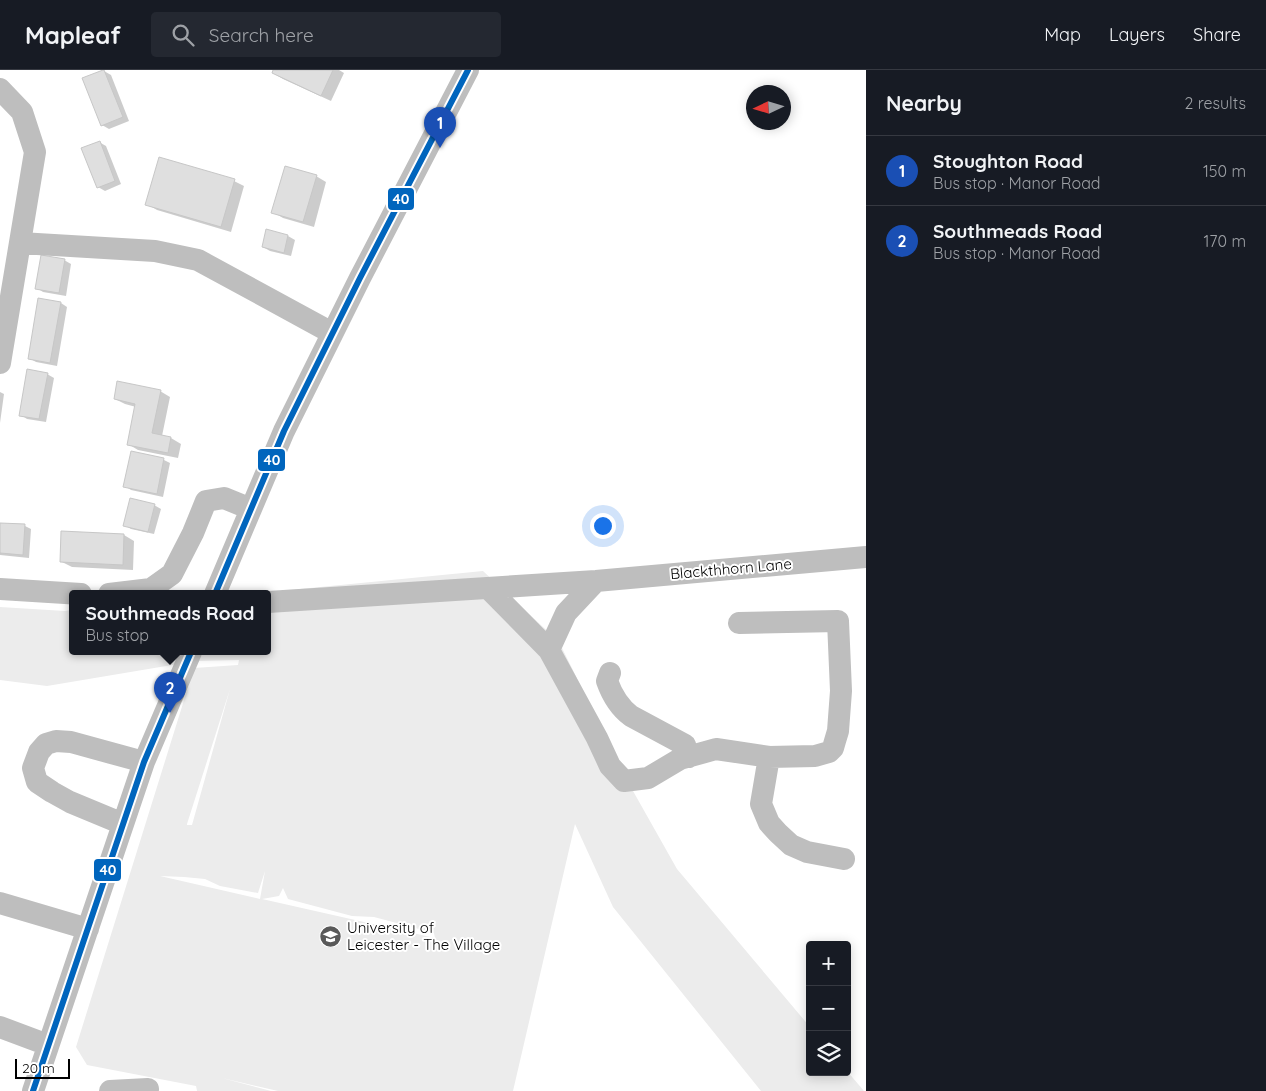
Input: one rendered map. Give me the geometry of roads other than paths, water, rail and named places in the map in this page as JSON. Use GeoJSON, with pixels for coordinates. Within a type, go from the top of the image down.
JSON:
{"type":"FeatureCollection","features":[{"type":"Feature","properties":{"kind":"street"},"geometry":{"type":"LineString","coordinates":[[217,590],[284,431],[360,278],[468,70]]}},
{"type":"Feature","properties":{"kind":"street"},"geometry":{"type":"LineString","coordinates":[[0,89],[22,112],[35,152],[20,243],[4,317],[0,363]]}},
{"type":"Feature","properties":{"kind":"street"},"geometry":{"type":"LineString","coordinates":[[20,243],[155,251],[198,260],[332,333]]}},
{"type":"Feature","properties":{"kind":"street"},"geometry":{"type":"LineString","coordinates":[[137,590],[151,588],[172,574],[193,533],[206,500],[224,498],[251,509]]}},
{"type":"Feature","properties":{"kind":"street","name":"Blackthhorn Lane"},"geometry":{"type":"LineString","coordinates":[[271,602],[596,581],[866,557]]}},
{"type":"Feature","properties":{"kind":"street"},"geometry":{"type":"LineString","coordinates":[[549,650],[566,613],[596,581]]}},
{"type":"Feature","properties":{"kind":"street"},"geometry":{"type":"LineString","coordinates":[[488,588],[549,650],[597,738],[610,766],[624,781],[648,778],[680,760],[716,749],[768,757],[815,756],[828,752],[832,748],[838,731],[841,691],[838,621],[738,623]]}},
{"type":"Feature","properties":{"kind":"street"},"geometry":{"type":"LineString","coordinates":[[0,590],[69,593]]}},
{"type":"Feature","properties":{"kind":"street"},"geometry":{"type":"LineString","coordinates":[[33,1091],[144,762],[190,655]]}},
{"type":"Feature","properties":{"kind":"street"},"geometry":{"type":"LineString","coordinates":[[610,673],[607,681],[624,711],[685,745],[689,757]]}},
{"type":"Feature","properties":{"kind":"street"},"geometry":{"type":"LineString","coordinates":[[123,824],[70,802],[52,792],[37,782],[33,768],[39,752],[46,744],[56,741],[71,742],[144,762]]}},
{"type":"Feature","properties":{"kind":"street"},"geometry":{"type":"LineString","coordinates":[[768,757],[761,804],[769,822],[791,845],[807,852],[844,859]]}},
{"type":"Feature","properties":{"kind":"street"},"geometry":{"type":"LineString","coordinates":[[0,903],[88,929]]}},
{"type":"Feature","properties":{"kind":"street"},"geometry":{"type":"LineString","coordinates":[[0,1027],[48,1045]]}},
{"type":"Feature","properties":{"kind":"street"},"geometry":{"type":"LineString","coordinates":[[110,1091],[148,1088]]}},
{"type":"Feature","properties":{"kind":"place","name":"Stoughton Road"},"geometry":{"type":"Point","coordinates":[440,148]}},
{"type":"Feature","properties":{"kind":"place","name":"Southmeads Road"},"geometry":{"type":"Point","coordinates":[170,713]}},
{"type":"Feature","properties":{"kind":"place","name":"University of Leicester - The Village"},"geometry":{"type":"Point","coordinates":[331,937]}}]}
